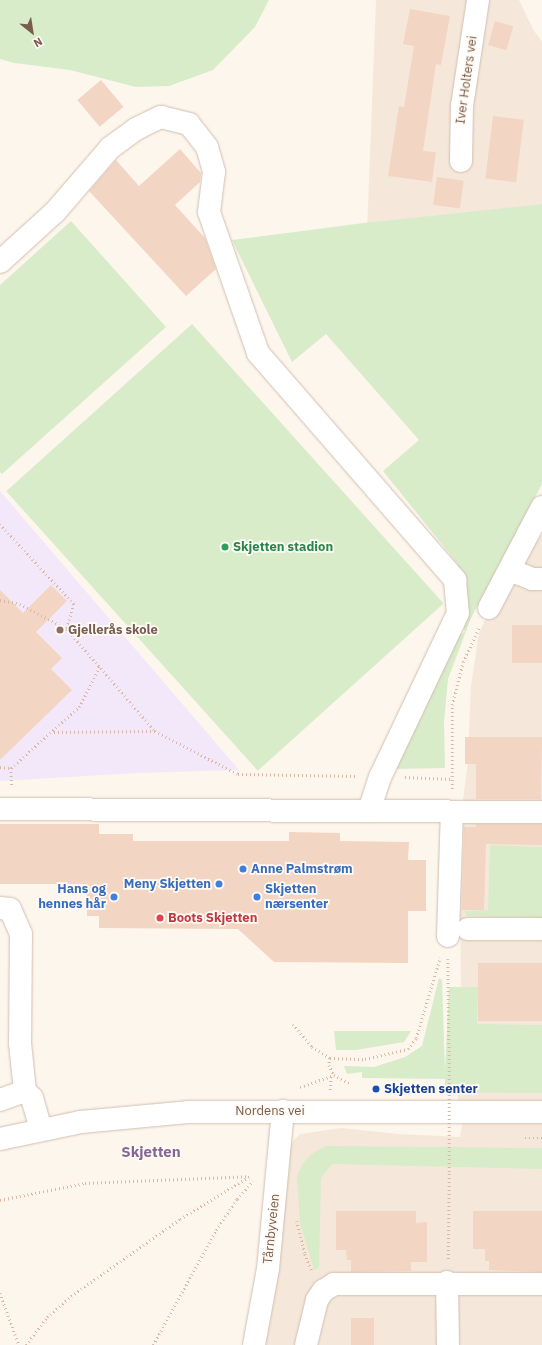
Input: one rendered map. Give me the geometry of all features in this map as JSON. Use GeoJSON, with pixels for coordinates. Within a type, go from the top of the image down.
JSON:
{"type":"FeatureCollection","features":[{"type":"Feature","properties":{"kind":"street","name":"Iver Holters vei"},"geometry":{"type":"LineString","coordinates":[[461,161],[462,106],[478,0]]}},
{"type":"Feature","properties":{"kind":"street"},"geometry":{"type":"LineString","coordinates":[[0,262],[55,212],[110,148],[136,129],[161,117],[189,124],[207,147],[214,172],[209,212],[258,353],[455,580],[458,613],[380,777],[369,811]]}},
{"type":"Feature","properties":{"kind":"street"},"geometry":{"type":"LineString","coordinates":[[489,608],[542,506]]}},
{"type":"Feature","properties":{"kind":"street"},"geometry":{"type":"LineString","coordinates":[[510,570],[532,579],[542,579]]}},
{"type":"Feature","properties":{"kind":"street"},"geometry":{"type":"LineString","coordinates":[[0,809],[542,812]]}},
{"type":"Feature","properties":{"kind":"street"},"geometry":{"type":"LineString","coordinates":[[448,936],[452,812]]}},
{"type":"Feature","properties":{"kind":"street"},"geometry":{"type":"LineString","coordinates":[[0,908],[10,909],[21,934],[20,1043],[25,1091],[32,1098],[41,1130]]}},
{"type":"Feature","properties":{"kind":"street"},"geometry":{"type":"LineString","coordinates":[[468,929],[542,929]]}},
{"type":"Feature","properties":{"kind":"street"},"geometry":{"type":"LineString","coordinates":[[0,1100],[25,1091]]}},
{"type":"Feature","properties":{"kind":"street","name":"Nordens vei"},"geometry":{"type":"LineString","coordinates":[[0,1139],[41,1130],[147,1115],[283,1111],[542,1112]]}},
{"type":"Feature","properties":{"kind":"street","name":"Tårnbyveien"},"geometry":{"type":"LineString","coordinates":[[254,1345],[270,1248],[283,1111]]}},
{"type":"Feature","properties":{"kind":"street"},"geometry":{"type":"LineString","coordinates":[[306,1345],[313,1309],[323,1291],[334,1284],[447,1282],[542,1284]]}},
{"type":"Feature","properties":{"kind":"street"},"geometry":{"type":"LineString","coordinates":[[447,1282],[448,1345]]}},
{"type":"Feature","properties":{"kind":"path"},"geometry":{"type":"LineString","coordinates":[[0,524],[74,604],[66,629]]}},
{"type":"Feature","properties":{"kind":"path"},"geometry":{"type":"LineString","coordinates":[[0,600],[20,604],[66,629],[100,666],[155,731],[238,774],[452,779]]}},
{"type":"Feature","properties":{"kind":"path"},"geometry":{"type":"LineString","coordinates":[[452,812],[452,705],[463,662],[489,608]]}},
{"type":"Feature","properties":{"kind":"path"},"geometry":{"type":"LineString","coordinates":[[0,767],[11,768],[54,732],[79,707],[100,666]]}},
{"type":"Feature","properties":{"kind":"path"},"geometry":{"type":"LineString","coordinates":[[54,732],[155,731]]}},
{"type":"Feature","properties":{"kind":"path"},"geometry":{"type":"LineString","coordinates":[[447,1282],[449,1172],[448,936]]}},
{"type":"Feature","properties":{"kind":"path"},"geometry":{"type":"LineString","coordinates":[[293,1024],[312,1047],[330,1058],[359,1060],[408,1049],[416,1038],[431,983],[448,936]]}},
{"type":"Feature","properties":{"kind":"path"},"geometry":{"type":"LineString","coordinates":[[330,1058],[329,1065],[332,1076],[330,1090]]}},
{"type":"Feature","properties":{"kind":"path"},"geometry":{"type":"LineString","coordinates":[[295,1089],[332,1076],[351,1084]]}},
{"type":"Feature","properties":{"kind":"path"},"geometry":{"type":"LineString","coordinates":[[525,1138],[542,1138]]}},
{"type":"Feature","properties":{"kind":"path"},"geometry":{"type":"LineString","coordinates":[[26,1345],[47,1317],[71,1296],[174,1223],[250,1176]]}},
{"type":"Feature","properties":{"kind":"path"},"geometry":{"type":"LineString","coordinates":[[0,1200],[85,1183],[254,1176]]}},
{"type":"Feature","properties":{"kind":"path"},"geometry":{"type":"LineString","coordinates":[[153,1345],[216,1230],[236,1199],[255,1180]]}},
{"type":"Feature","properties":{"kind":"path"},"geometry":{"type":"LineString","coordinates":[[297,1214],[305,1254],[323,1291]]}},
{"type":"Feature","properties":{"kind":"path"},"geometry":{"type":"LineString","coordinates":[[0,1293],[19,1345]]}},
{"type":"Feature","properties":{"kind":"shaded area"},"geometry":{"type":"Polygon","coordinates":[[[376,0],[519,0],[534,31],[542,41],[542,204],[367,232],[376,0]]]}},
{"type":"Feature","properties":{"kind":"shaded area","name":"Gjellerås skole"},"geometry":{"type":"Polygon","coordinates":[[[0,491],[239,770],[138,773],[0,781],[0,491]]]}},
{"type":"Feature","properties":{"kind":"shaded area"},"geometry":{"type":"Polygon","coordinates":[[[542,535],[542,1345],[256,1345],[276,1159],[300,1134],[341,1128],[398,1134],[460,1137],[462,1124],[456,1082],[461,994],[460,893],[463,846],[462,806],[467,770],[471,686],[479,633],[502,584],[542,535]]]}},
{"type":"Feature","properties":{"kind":"green space"},"geometry":{"type":"Polygon","coordinates":[[[0,0],[269,0],[255,27],[213,70],[169,86],[136,87],[70,70],[14,63],[0,59],[0,0]]]}},
{"type":"Feature","properties":{"kind":"green space"},"geometry":{"type":"Polygon","coordinates":[[[542,204],[542,484],[471,618],[448,679],[444,722],[445,768],[392,769],[453,638],[465,632],[461,620],[467,585],[457,563],[383,471],[419,440],[326,334],[292,362],[232,240],[364,223],[542,204]]]}},
{"type":"Feature","properties":{"kind":"green space"},"geometry":{"type":"Polygon","coordinates":[[[71,221],[166,327],[2,474],[0,472],[0,285],[71,221]]]}},
{"type":"Feature","properties":{"kind":"green space","name":"Skjetten stadion"},"geometry":{"type":"Polygon","coordinates":[[[192,324],[444,603],[258,771],[6,491],[192,324]]]}},
{"type":"Feature","properties":{"kind":"green space"},"geometry":{"type":"Polygon","coordinates":[[[490,845],[542,847],[542,918],[466,916],[464,911],[488,910],[490,845]]]}},
{"type":"Feature","properties":{"kind":"green space"},"geometry":{"type":"Polygon","coordinates":[[[439,978],[442,980],[445,1071],[449,987],[478,987],[477,1024],[542,1025],[542,1093],[445,1092],[445,1079],[362,1078],[362,1072],[347,1074],[344,1066],[374,1067],[405,1057],[422,1046],[439,978]]]}},
{"type":"Feature","properties":{"kind":"green space"},"geometry":{"type":"Polygon","coordinates":[[[334,1031],[411,1031],[404,1042],[356,1050],[336,1050],[334,1031]]]}},
{"type":"Feature","properties":{"kind":"green space"},"geometry":{"type":"Polygon","coordinates":[[[326,1146],[542,1148],[542,1169],[332,1164],[321,1178],[319,1268],[314,1270],[300,1223],[297,1176],[303,1163],[313,1153],[326,1146]]]}},
{"type":"Feature","properties":{"kind":"building"},"geometry":{"type":"Polygon","coordinates":[[[410,9],[450,16],[441,65],[436,64],[423,151],[436,152],[432,182],[388,176],[399,106],[404,107],[414,46],[403,44],[410,9]]]}},
{"type":"Feature","properties":{"kind":"building"},"geometry":{"type":"Polygon","coordinates":[[[495,21],[513,26],[506,50],[488,45],[495,21]]]}},
{"type":"Feature","properties":{"kind":"building"},"geometry":{"type":"Polygon","coordinates":[[[101,80],[123,107],[100,127],[77,100],[101,80]]]}},
{"type":"Feature","properties":{"kind":"building"},"geometry":{"type":"Polygon","coordinates":[[[493,116],[524,120],[516,182],[485,179],[493,116]]]}},
{"type":"Feature","properties":{"kind":"building"},"geometry":{"type":"Polygon","coordinates":[[[180,149],[201,173],[200,182],[175,205],[205,238],[216,269],[186,296],[89,191],[116,160],[139,186],[180,149]]]}},
{"type":"Feature","properties":{"kind":"building"},"geometry":{"type":"Polygon","coordinates":[[[437,177],[464,181],[460,208],[433,205],[437,177]]]}},
{"type":"Feature","properties":{"kind":"building"},"geometry":{"type":"Polygon","coordinates":[[[51,585],[67,601],[36,632],[62,658],[51,669],[72,690],[0,760],[0,590],[23,613],[51,585]]]}},
{"type":"Feature","properties":{"kind":"building"},"geometry":{"type":"Polygon","coordinates":[[[512,625],[542,625],[542,663],[512,663],[512,625]]]}},
{"type":"Feature","properties":{"kind":"building"},"geometry":{"type":"Polygon","coordinates":[[[465,737],[542,737],[541,799],[476,799],[476,764],[465,764],[465,737]]]}},
{"type":"Feature","properties":{"kind":"building","name":"Skjetten nærsenter"},"geometry":{"type":"Polygon","coordinates":[[[0,824],[99,824],[99,834],[133,834],[133,841],[289,841],[289,832],[340,833],[340,841],[409,842],[408,860],[426,860],[426,911],[408,911],[408,963],[274,962],[238,929],[99,928],[99,916],[87,916],[87,884],[0,884],[0,824]]]}},
{"type":"Feature","properties":{"kind":"building"},"geometry":{"type":"Polygon","coordinates":[[[476,824],[542,824],[542,845],[486,844],[484,910],[462,910],[464,827],[476,827],[476,824]]]}},
{"type":"Feature","properties":{"kind":"building"},"geometry":{"type":"Polygon","coordinates":[[[478,963],[542,963],[542,1021],[478,1021],[478,963]]]}},
{"type":"Feature","properties":{"kind":"building"},"geometry":{"type":"Polygon","coordinates":[[[336,1211],[416,1211],[416,1223],[427,1222],[427,1262],[411,1262],[411,1271],[351,1272],[351,1260],[347,1260],[346,1250],[336,1250],[336,1211]]]}},
{"type":"Feature","properties":{"kind":"building"},"geometry":{"type":"Polygon","coordinates":[[[473,1211],[542,1211],[542,1272],[489,1270],[489,1261],[485,1261],[485,1249],[473,1249],[473,1211]]]}},
{"type":"Feature","properties":{"kind":"building"},"geometry":{"type":"Polygon","coordinates":[[[351,1318],[374,1318],[374,1345],[351,1345],[351,1318]]]}},
{"type":"Feature","properties":{"kind":"place","name":"Skjetten stadion"},"geometry":{"type":"Point","coordinates":[225,547]}},
{"type":"Feature","properties":{"kind":"place","name":"Gjellerås skole"},"geometry":{"type":"Point","coordinates":[60,630]}},
{"type":"Feature","properties":{"kind":"place","name":"Anne Palmstrøm"},"geometry":{"type":"Point","coordinates":[243,869]}},
{"type":"Feature","properties":{"kind":"place","name":"Meny Skjetten"},"geometry":{"type":"Point","coordinates":[219,884]}},
{"type":"Feature","properties":{"kind":"place","name":"Hans og hennes hår"},"geometry":{"type":"Point","coordinates":[114,897]}},
{"type":"Feature","properties":{"kind":"place","name":"Skjetten nærsenter"},"geometry":{"type":"Point","coordinates":[257,897]}},
{"type":"Feature","properties":{"kind":"place","name":"Boots Skjetten"},"geometry":{"type":"Point","coordinates":[160,918]}},
{"type":"Feature","properties":{"kind":"place","name":"Skjetten senter"},"geometry":{"type":"Point","coordinates":[376,1089]}},
{"type":"Feature","properties":{"kind":"district","name":"Skjetten"},"geometry":{"type":"Point","coordinates":[151,1152]}}]}
